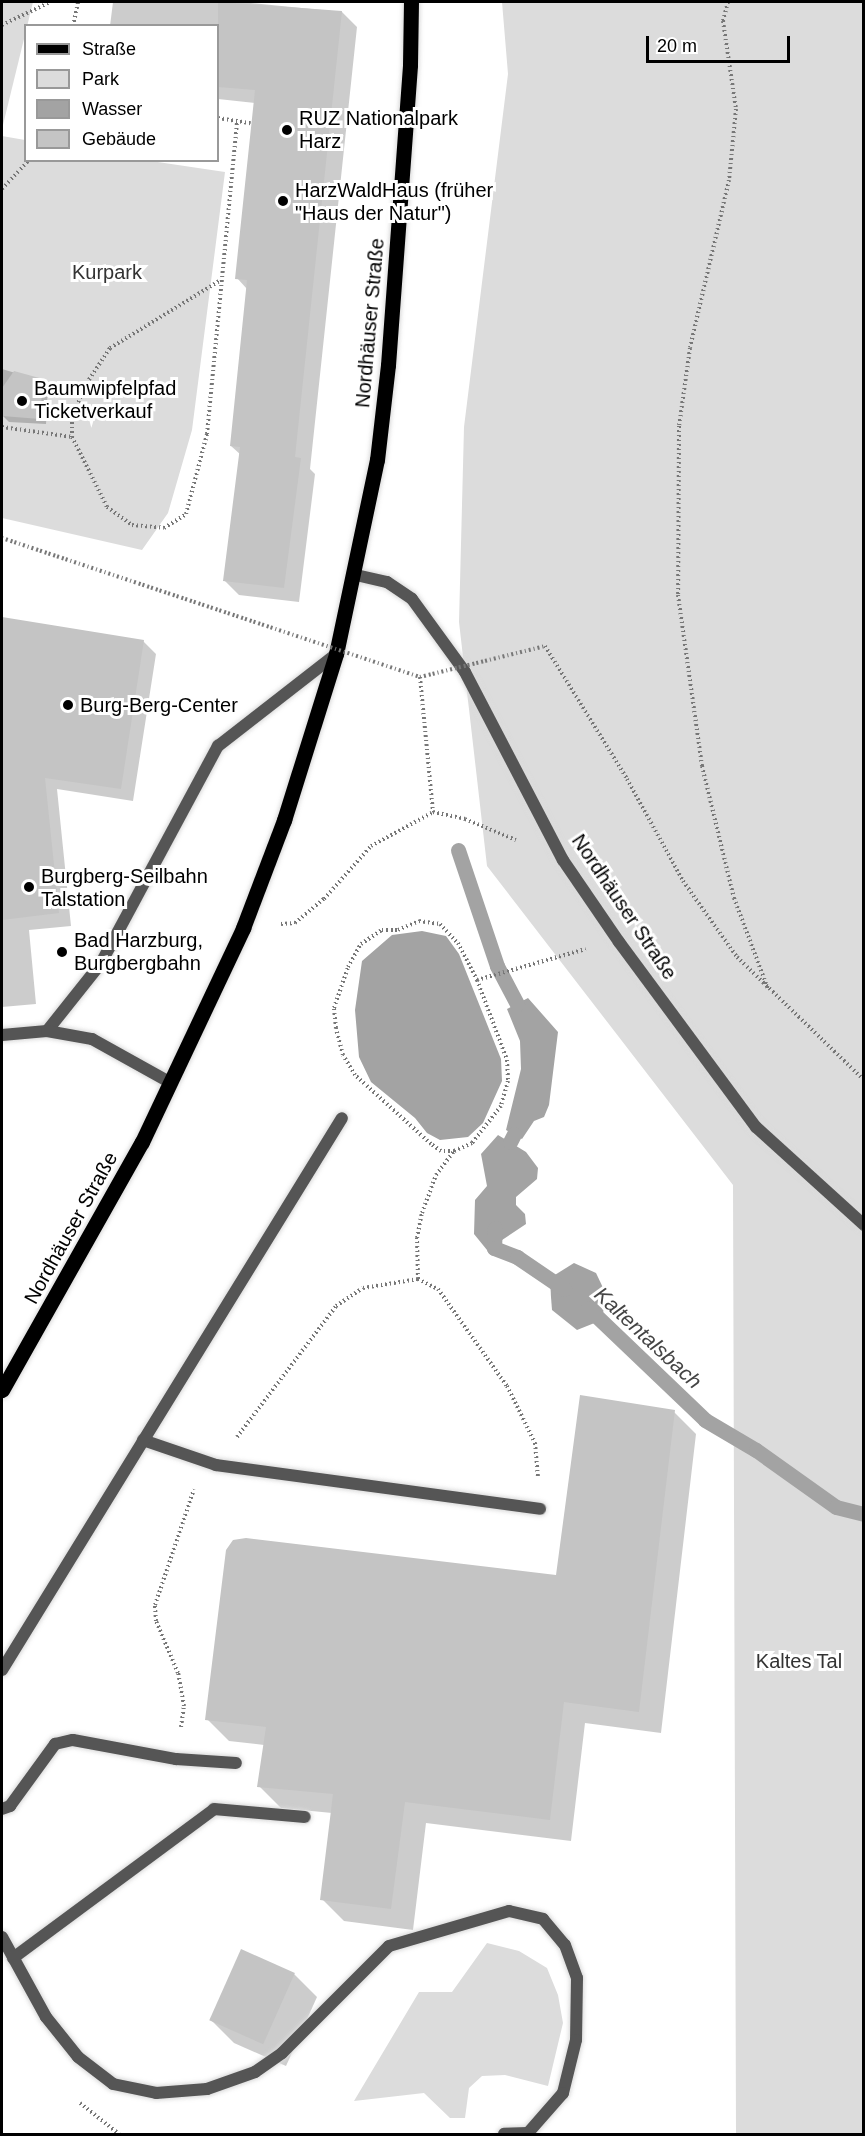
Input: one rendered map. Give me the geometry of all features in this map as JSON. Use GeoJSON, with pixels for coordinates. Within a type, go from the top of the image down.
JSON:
{"type":"FeatureCollection","features":[{"type":"Feature","properties":{"kind":"main road","name":"Nordhäuser Straße"},"geometry":{"type":"LineString","coordinates":[[2,1390],[92,1236],[171,1083],[243,928],[284,820],[336,654],[356,575],[377,460],[388,365],[409,87],[411,2]]}},
{"type":"Feature","properties":{"kind":"street","name":"Nordhäuser Straße"},"geometry":{"type":"LineString","coordinates":[[356,575],[387,582],[412,599],[465,672],[563,860],[619,942],[756,1127],[864,1225]]}},
{"type":"Feature","properties":{"kind":"street"},"geometry":{"type":"LineString","coordinates":[[47,1031],[102,963],[218,746],[336,654]]}},
{"type":"Feature","properties":{"kind":"street"},"geometry":{"type":"LineString","coordinates":[[2,1035],[47,1031],[92,1039],[171,1083]]}},
{"type":"Feature","properties":{"kind":"street"},"geometry":{"type":"LineString","coordinates":[[2,1670],[342,1118]]}},
{"type":"Feature","properties":{"kind":"street"},"geometry":{"type":"LineString","coordinates":[[143,1440],[216,1465],[540,1509]]}},
{"type":"Feature","properties":{"kind":"street"},"geometry":{"type":"LineString","coordinates":[[2,1809],[10,1806],[55,1744],[73,1740],[176,1759],[236,1763]]}},
{"type":"Feature","properties":{"kind":"street"},"geometry":{"type":"LineString","coordinates":[[13,1958],[214,1809],[305,1817]]}},
{"type":"Feature","properties":{"kind":"street"},"geometry":{"type":"LineString","coordinates":[[2,1937],[46,2017],[78,2057],[113,2084],[156,2093],[207,2089],[255,2072],[282,2053],[388,1946],[510,1911],[543,1919],[565,1945],[577,1978],[576,2040],[563,2093],[527,2134],[504,2134]]}},
{"type":"Feature","properties":{"kind":"path"},"geometry":{"type":"LineString","coordinates":[[2,25],[50,2]]}},
{"type":"Feature","properties":{"kind":"path"},"geometry":{"type":"LineString","coordinates":[[73,24],[78,2]]}},
{"type":"Feature","properties":{"kind":"path"},"geometry":{"type":"LineString","coordinates":[[728,2],[723,21],[736,109],[729,180],[690,348],[679,426],[678,595],[702,766],[734,898],[768,989]]}},
{"type":"Feature","properties":{"kind":"path"},"geometry":{"type":"LineString","coordinates":[[219,118],[251,123]]}},
{"type":"Feature","properties":{"kind":"path"},"geometry":{"type":"LineString","coordinates":[[222,279],[110,348],[84,387],[72,419],[72,437],[107,507],[132,525],[164,528],[186,514],[207,434],[222,279],[237,121]]}},
{"type":"Feature","properties":{"kind":"path"},"geometry":{"type":"LineString","coordinates":[[2,189],[27,162]]}},
{"type":"Feature","properties":{"kind":"path"},"geometry":{"type":"LineString","coordinates":[[2,427],[72,437]]}},
{"type":"Feature","properties":{"kind":"path"},"geometry":{"type":"LineString","coordinates":[[2,538],[420,676],[545,646],[627,779],[683,881],[737,957],[864,1080]]}},
{"type":"Feature","properties":{"kind":"path"},"geometry":{"type":"LineString","coordinates":[[420,676],[433,813]]}},
{"type":"Feature","properties":{"kind":"path"},"geometry":{"type":"LineString","coordinates":[[243,928],[295,923],[324,899],[371,846],[433,813],[465,819],[563,860]]}},
{"type":"Feature","properties":{"kind":"path"},"geometry":{"type":"LineString","coordinates":[[419,921],[440,924],[449,932],[479,980],[507,1060],[508,1081],[501,1106],[488,1128],[472,1143],[454,1150],[441,1151],[430,1144],[354,1075],[343,1055],[334,1008],[348,967],[361,944],[382,930],[398,930],[419,921]]}},
{"type":"Feature","properties":{"kind":"path"},"geometry":{"type":"LineString","coordinates":[[479,980],[532,962],[619,942]]}},
{"type":"Feature","properties":{"kind":"path"},"geometry":{"type":"LineString","coordinates":[[418,1279],[417,1238],[422,1214],[436,1175],[454,1150]]}},
{"type":"Feature","properties":{"kind":"path"},"geometry":{"type":"LineString","coordinates":[[176,1759],[184,1706],[178,1673],[156,1621],[155,1605],[196,1485],[216,1465],[336,1306],[363,1288],[418,1279],[444,1296],[507,1386],[535,1443],[540,1509]]}},
{"type":"Feature","properties":{"kind":"green space"},"geometry":{"type":"Polygon","coordinates":[[[2,2],[33,2],[28,24],[24,24],[24,39],[2,129],[2,2]]]}},
{"type":"Feature","properties":{"kind":"green space","name":"Kaltes Tal"},"geometry":{"type":"Polygon","coordinates":[[[502,2],[863,2],[863,2134],[736,2134],[733,1185],[487,866],[459,622],[464,427],[508,74],[502,2]]]}},
{"type":"Feature","properties":{"kind":"green space","name":"Kurpark"},"geometry":{"type":"Polygon","coordinates":[[[2,136],[24,140],[24,162],[158,162],[225,172],[192,430],[168,513],[142,550],[2,518],[2,136]]]}},
{"type":"Feature","properties":{"kind":"green space"},"geometry":{"type":"Polygon","coordinates":[[[487,1943],[519,1951],[547,1968],[558,1995],[563,2023],[548,2086],[505,2075],[482,2076],[469,2088],[465,2118],[450,2118],[424,2093],[354,2101],[419,1992],[452,1992],[487,1943]]]}},
{"type":"Feature","properties":{"kind":"water"},"geometry":{"type":"Polygon","coordinates":[[[422,931],[446,936],[459,954],[501,1059],[502,1081],[483,1123],[468,1137],[440,1140],[427,1133],[415,1118],[371,1082],[359,1057],[355,1010],[362,961],[392,935],[422,931]]]}},
{"type":"Feature","properties":{"kind":"water"},"geometry":{"type":"Polygon","coordinates":[[[528,998],[558,1032],[549,1105],[544,1117],[534,1121],[522,1139],[506,1130],[521,1069],[520,1041],[507,1009],[528,998]]]}},
{"type":"Feature","properties":{"kind":"water"},"geometry":{"type":"Polygon","coordinates":[[[498,1135],[526,1152],[538,1168],[537,1179],[516,1197],[516,1205],[525,1214],[526,1224],[487,1250],[474,1234],[475,1200],[487,1186],[481,1154],[498,1135]]]}},
{"type":"Feature","properties":{"kind":"water"},"geometry":{"type":"Polygon","coordinates":[[[574,1263],[596,1273],[606,1294],[602,1320],[577,1330],[552,1310],[550,1278],[574,1263]]]}},
{"type":"Feature","properties":{"kind":"building"},"geometry":{"type":"Polygon","coordinates":[[[218,2],[342,11],[295,457],[301,458],[284,588],[223,581],[240,447],[230,446],[247,280],[235,279],[255,90],[219,87],[218,2]]]}},
{"type":"Feature","properties":{"kind":"building","name":"Baumwipfelpfad Ticketverkauf"},"geometry":{"type":"Polygon","coordinates":[[[14,371],[43,379],[40,419],[2,416],[2,388],[14,371]]]}},
{"type":"Feature","properties":{"kind":"building","name":"Burg-Berg-Center"},"geometry":{"type":"Polygon","coordinates":[[[2,617],[144,640],[121,789],[45,778],[59,913],[2,920],[2,617]]]}},
{"type":"Feature","properties":{"kind":"building"},"geometry":{"type":"Polygon","coordinates":[[[580,1395],[675,1410],[639,1712],[564,1702],[550,1820],[405,1802],[391,1909],[320,1900],[333,1794],[257,1787],[266,1727],[205,1720],[226,1550],[233,1540],[246,1538],[556,1575],[580,1395]]]}},
{"type":"Feature","properties":{"kind":"building"},"geometry":{"type":"Polygon","coordinates":[[[241,1949],[295,1973],[263,2044],[209,2020],[241,1949]]]}},
{"type":"Feature","properties":{"kind":"waterway","name":"Kaltentalsbach"},"geometry":{"type":"LineString","coordinates":[[458,850],[497,966],[517,1004]]}},
{"type":"Feature","properties":{"kind":"waterway"},"geometry":{"type":"LineString","coordinates":[[510,1142],[514,1134]]}},
{"type":"Feature","properties":{"kind":"waterway","name":"Kaltentalsbach"},"geometry":{"type":"LineString","coordinates":[[495,1228],[494,1248],[517,1257],[564,1289]]}},
{"type":"Feature","properties":{"kind":"waterway","name":"Kaltentalsbach"},"geometry":{"type":"LineString","coordinates":[[588,1308],[705,1420],[756,1450],[836,1507],[864,1514]]}},
{"type":"Feature","properties":{"kind":"place","name":"RUZ Nationalpark Harz"},"geometry":{"type":"Point","coordinates":[287,130]}},
{"type":"Feature","properties":{"kind":"place","name":"HarzWaldHaus (früher \"Haus der Natur\")"},"geometry":{"type":"Point","coordinates":[283,201]}},
{"type":"Feature","properties":{"kind":"place","name":"Baumwipfelpfad Ticketverkauf"},"geometry":{"type":"Point","coordinates":[22,401]}},
{"type":"Feature","properties":{"kind":"place","name":"Burg-Berg-Center"},"geometry":{"type":"Point","coordinates":[68,705]}},
{"type":"Feature","properties":{"kind":"place","name":"Burgberg-Seilbahn Talstation"},"geometry":{"type":"Point","coordinates":[29,887]}},
{"type":"Feature","properties":{"kind":"place","name":"Bad Harzburg, Burgbergbahn"},"geometry":{"type":"Point","coordinates":[62,952]}}]}
